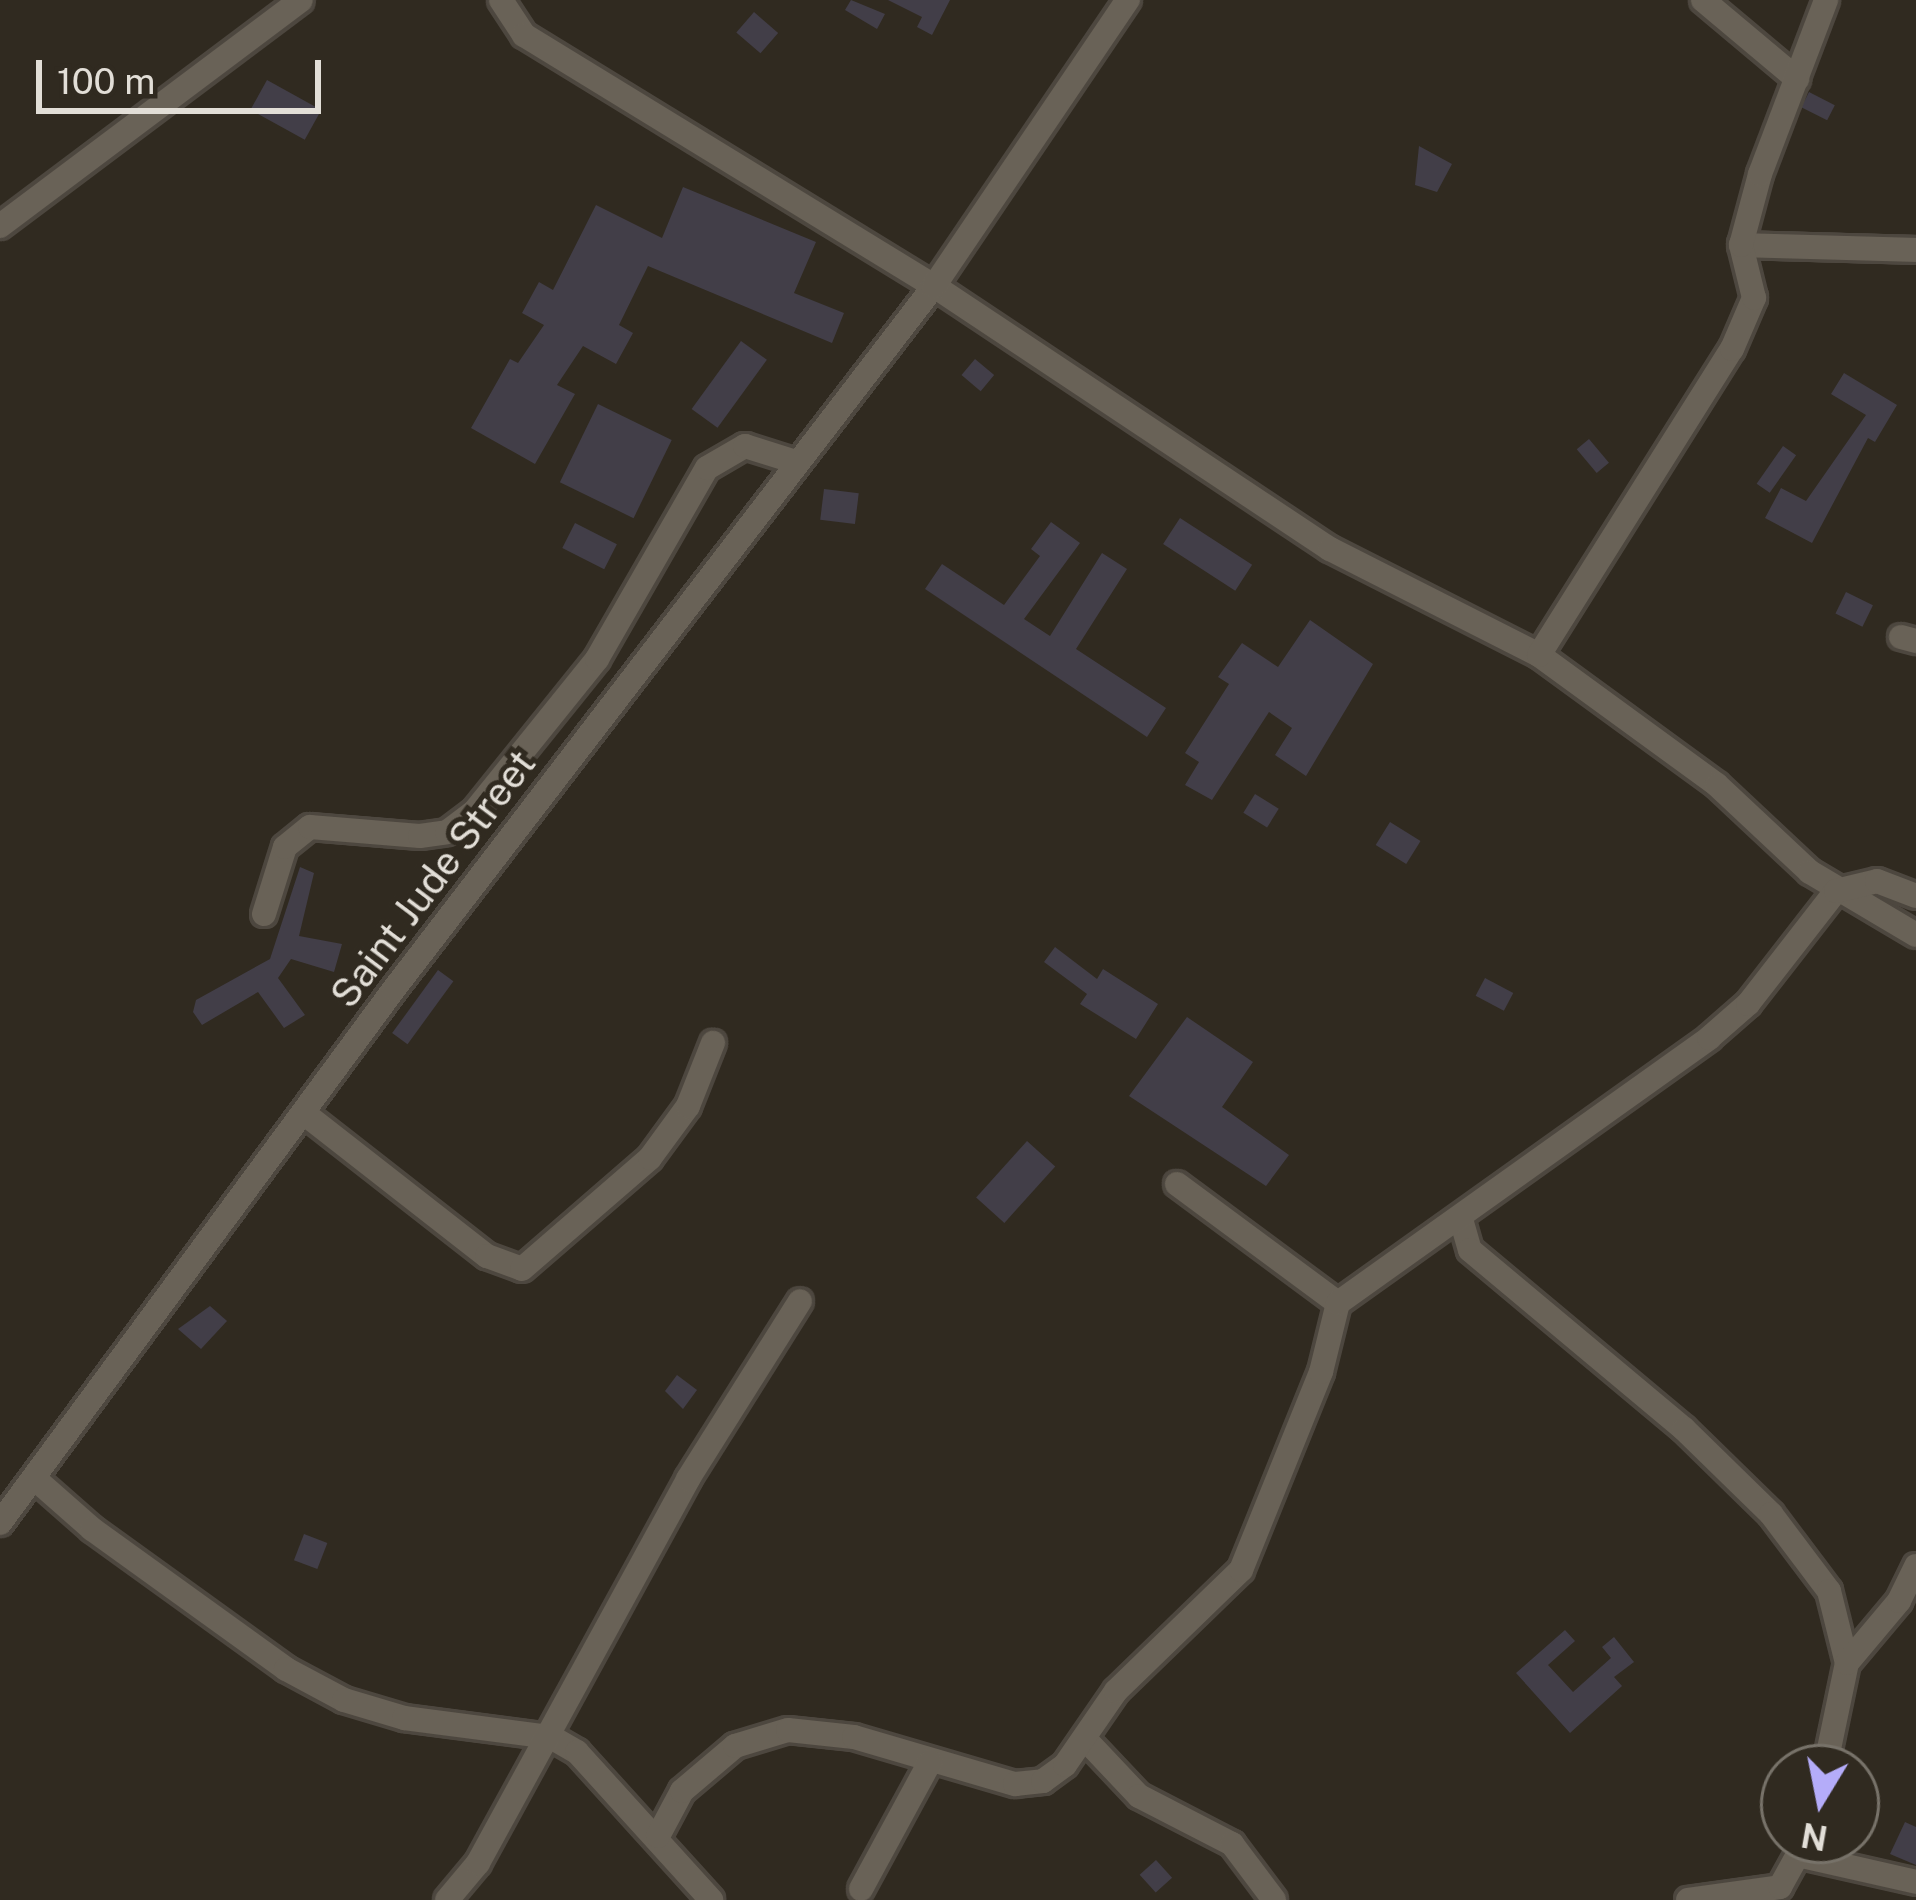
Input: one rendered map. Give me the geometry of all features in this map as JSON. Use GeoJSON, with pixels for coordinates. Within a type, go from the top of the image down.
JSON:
{"type":"FeatureCollection","features":[{"type":"Feature","properties":{"kind":"street"},"geometry":{"type":"LineString","coordinates":[[0,226],[301,0]]}},
{"type":"Feature","properties":{"kind":"street"},"geometry":{"type":"LineString","coordinates":[[501,0],[524,34],[934,286],[1330,549],[1539,655],[1717,784],[1834,893],[1916,949]]}},
{"type":"Feature","properties":{"kind":"street","name":"Saint Jude Street"},"geometry":{"type":"LineString","coordinates":[[0,1523],[796,462],[934,286],[1128,0]]}},
{"type":"Feature","properties":{"kind":"street"},"geometry":{"type":"LineString","coordinates":[[1703,0],[1797,79]]}},
{"type":"Feature","properties":{"kind":"street"},"geometry":{"type":"LineString","coordinates":[[1539,655],[1732,349],[1754,298],[1741,245],[1826,0]]}},
{"type":"Feature","properties":{"kind":"street"},"geometry":{"type":"LineString","coordinates":[[1741,245],[1916,250]]}},
{"type":"Feature","properties":{"kind":"street"},"geometry":{"type":"LineString","coordinates":[[264,914],[285,847],[310,827],[420,836],[447,832],[474,812],[597,659],[707,468],[746,446],[796,462]]}},
{"type":"Feature","properties":{"kind":"street"},"geometry":{"type":"LineString","coordinates":[[658,1836],[682,1791],[735,1746],[788,1730],[854,1737],[1015,1784],[1042,1781],[1086,1740],[1116,1690],[1241,1570],[1268,1487],[1321,1372],[1338,1303],[1364,1278],[1461,1219],[1709,1038],[1748,1004],[1834,893],[1877,881],[1916,896]]}},
{"type":"Feature","properties":{"kind":"street"},"geometry":{"type":"LineString","coordinates":[[1834,893],[1916,935]]}},
{"type":"Feature","properties":{"kind":"street"},"geometry":{"type":"LineString","coordinates":[[305,1114],[487,1256],[522,1269],[650,1158],[688,1106],[713,1043]]}},
{"type":"Feature","properties":{"kind":"street"},"geometry":{"type":"LineString","coordinates":[[1178,1184],[1338,1303]]}},
{"type":"Feature","properties":{"kind":"street"},"geometry":{"type":"LineString","coordinates":[[1461,1219],[1481,1261],[1684,1429],[1771,1514],[1829,1591],[1847,1663],[1830,1744]]}},
{"type":"Feature","properties":{"kind":"street"},"geometry":{"type":"LineString","coordinates":[[447,1900],[478,1863],[688,1479],[800,1301]]}},
{"type":"Feature","properties":{"kind":"street"},"geometry":{"type":"LineString","coordinates":[[34,1478],[251,1644],[344,1700],[404,1718],[551,1737],[608,1778],[711,1900]]}},
{"type":"Feature","properties":{"kind":"street"},"geometry":{"type":"LineString","coordinates":[[1847,1663],[1899,1601],[1916,1566]]}},
{"type":"Feature","properties":{"kind":"street"},"geometry":{"type":"LineString","coordinates":[[1086,1740],[1139,1796],[1232,1844],[1274,1900]]}},
{"type":"Feature","properties":{"kind":"street"},"geometry":{"type":"LineString","coordinates":[[861,1889],[930,1762]]}},
{"type":"Feature","properties":{"kind":"street"},"geometry":{"type":"LineString","coordinates":[[1688,1900],[1766,1894],[1791,1864]]}},
{"type":"Feature","properties":{"kind":"street"},"geometry":{"type":"LineString","coordinates":[[1857,1864],[1916,1882]]}},
{"type":"Feature","properties":{"kind":"building"},"geometry":{"type":"Polygon","coordinates":[[[851,0],[885,14],[877,29],[845,10],[851,0]]]}},
{"type":"Feature","properties":{"kind":"building"},"geometry":{"type":"Polygon","coordinates":[[[888,0],[950,0],[932,35],[917,27],[922,17],[888,0]]]}},
{"type":"Feature","properties":{"kind":"building"},"geometry":{"type":"Polygon","coordinates":[[[754,12],[778,33],[760,53],[736,32],[754,12]]]}},
{"type":"Feature","properties":{"kind":"building"},"geometry":{"type":"Polygon","coordinates":[[[267,80],[321,110],[305,140],[251,110],[267,80]]]}},
{"type":"Feature","properties":{"kind":"building"},"geometry":{"type":"Polygon","coordinates":[[[1809,92],[1835,105],[1827,120],[1801,107],[1809,92]]]}},
{"type":"Feature","properties":{"kind":"building"},"geometry":{"type":"Polygon","coordinates":[[[1419,146],[1452,164],[1437,192],[1415,185],[1419,146]]]}},
{"type":"Feature","properties":{"kind":"building"},"geometry":{"type":"Polygon","coordinates":[[[683,187],[816,242],[794,293],[844,313],[832,343],[648,266],[619,325],[633,333],[616,364],[583,346],[557,385],[575,394],[535,464],[471,428],[510,359],[518,363],[544,325],[522,313],[539,282],[553,290],[596,205],[662,238],[683,187]]]}},
{"type":"Feature","properties":{"kind":"building"},"geometry":{"type":"Polygon","coordinates":[[[741,341],[767,360],[718,428],[692,409],[741,341]]]}},
{"type":"Feature","properties":{"kind":"building"},"geometry":{"type":"Polygon","coordinates":[[[975,359],[994,375],[981,391],[962,375],[975,359]]]}},
{"type":"Feature","properties":{"kind":"building"},"geometry":{"type":"Polygon","coordinates":[[[1844,373],[1897,405],[1875,442],[1868,438],[1812,543],[1765,518],[1781,488],[1806,501],[1866,415],[1831,394],[1844,373]]]}},
{"type":"Feature","properties":{"kind":"building"},"geometry":{"type":"Polygon","coordinates":[[[598,404],[672,440],[634,518],[560,482],[598,404]]]}},
{"type":"Feature","properties":{"kind":"building"},"geometry":{"type":"Polygon","coordinates":[[[1589,439],[1609,463],[1597,473],[1577,449],[1589,439]]]}},
{"type":"Feature","properties":{"kind":"building"},"geometry":{"type":"Polygon","coordinates":[[[1783,446],[1796,455],[1770,493],[1757,484],[1783,446]]]}},
{"type":"Feature","properties":{"kind":"building"},"geometry":{"type":"Polygon","coordinates":[[[824,489],[859,493],[855,524],[820,520],[824,489]]]}},
{"type":"Feature","properties":{"kind":"building"},"geometry":{"type":"Polygon","coordinates":[[[1180,518],[1252,565],[1235,591],[1163,544],[1180,518]]]}},
{"type":"Feature","properties":{"kind":"building"},"geometry":{"type":"Polygon","coordinates":[[[1051,522],[1080,543],[1024,619],[1050,636],[1102,553],[1127,569],[1076,649],[1166,708],[1147,737],[925,589],[942,564],[1004,605],[1040,556],[1031,549],[1051,522]]]}},
{"type":"Feature","properties":{"kind":"building"},"geometry":{"type":"Polygon","coordinates":[[[575,523],[617,544],[604,569],[562,548],[575,523]]]}},
{"type":"Feature","properties":{"kind":"building"},"geometry":{"type":"Polygon","coordinates":[[[1846,592],[1873,605],[1862,627],[1835,614],[1846,592]]]}},
{"type":"Feature","properties":{"kind":"building"},"geometry":{"type":"Polygon","coordinates":[[[1310,620],[1373,664],[1306,776],[1275,755],[1292,728],[1269,712],[1212,800],[1185,785],[1199,762],[1185,753],[1229,684],[1218,677],[1242,643],[1278,667],[1310,620]]]}},
{"type":"Feature","properties":{"kind":"building"},"geometry":{"type":"Polygon","coordinates":[[[1255,794],[1279,809],[1267,827],[1243,813],[1255,794]]]}},
{"type":"Feature","properties":{"kind":"building"},"geometry":{"type":"Polygon","coordinates":[[[1390,822],[1421,841],[1406,864],[1376,845],[1390,822]]]}},
{"type":"Feature","properties":{"kind":"building"},"geometry":{"type":"Polygon","coordinates":[[[300,867],[314,873],[299,936],[342,944],[334,972],[291,959],[278,978],[305,1015],[284,1028],[258,992],[202,1025],[193,1012],[196,1000],[270,959],[300,867]]]}},
{"type":"Feature","properties":{"kind":"building"},"geometry":{"type":"Polygon","coordinates":[[[1055,947],[1097,979],[1103,969],[1158,1004],[1136,1039],[1080,1004],[1087,994],[1044,962],[1055,947]]]}},
{"type":"Feature","properties":{"kind":"building"},"geometry":{"type":"Polygon","coordinates":[[[438,970],[453,981],[408,1044],[392,1033],[438,970]]]}},
{"type":"Feature","properties":{"kind":"building"},"geometry":{"type":"Polygon","coordinates":[[[1485,978],[1513,993],[1504,1011],[1476,996],[1485,978]]]}},
{"type":"Feature","properties":{"kind":"building"},"geometry":{"type":"Polygon","coordinates":[[[1187,1017],[1253,1062],[1222,1107],[1289,1155],[1266,1186],[1129,1096],[1187,1017]]]}},
{"type":"Feature","properties":{"kind":"building"},"geometry":{"type":"Polygon","coordinates":[[[1027,1141],[1055,1166],[1004,1223],[976,1197],[1027,1141]]]}},
{"type":"Feature","properties":{"kind":"building"},"geometry":{"type":"Polygon","coordinates":[[[210,1306],[227,1321],[201,1349],[178,1329],[210,1306]]]}},
{"type":"Feature","properties":{"kind":"building"},"geometry":{"type":"Polygon","coordinates":[[[677,1375],[697,1390],[683,1409],[665,1391],[677,1375]]]}},
{"type":"Feature","properties":{"kind":"building"},"geometry":{"type":"Polygon","coordinates":[[[304,1534],[327,1543],[317,1569],[294,1560],[304,1534]]]}},
{"type":"Feature","properties":{"kind":"building"},"geometry":{"type":"Polygon","coordinates":[[[1565,1630],[1575,1641],[1548,1665],[1573,1692],[1611,1658],[1602,1647],[1614,1637],[1634,1662],[1614,1677],[1622,1686],[1570,1733],[1516,1673],[1565,1630]]]}},
{"type":"Feature","properties":{"kind":"building"},"geometry":{"type":"Polygon","coordinates":[[[1905,1822],[1916,1827],[1916,1865],[1890,1854],[1905,1822]]]}},
{"type":"Feature","properties":{"kind":"building"},"geometry":{"type":"Polygon","coordinates":[[[1156,1860],[1172,1878],[1156,1893],[1140,1875],[1156,1860]]]}}]}
